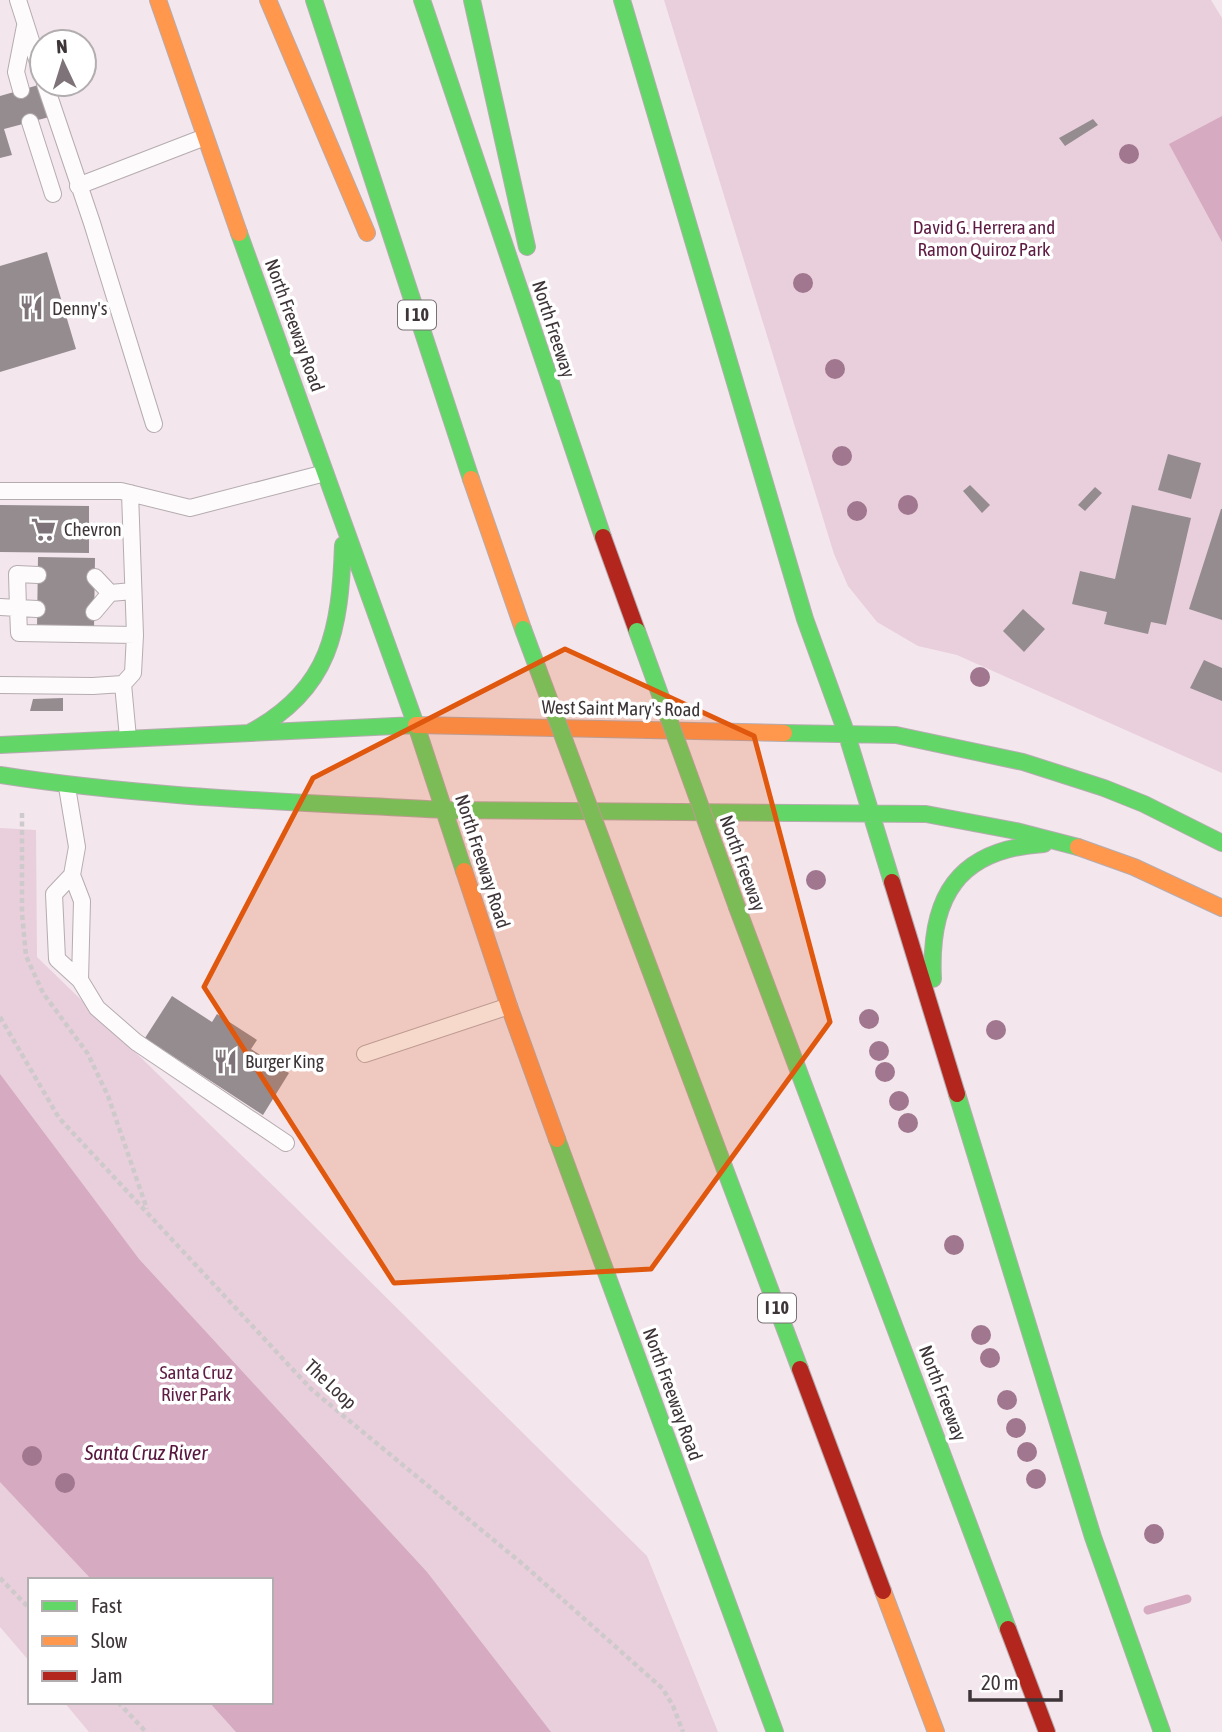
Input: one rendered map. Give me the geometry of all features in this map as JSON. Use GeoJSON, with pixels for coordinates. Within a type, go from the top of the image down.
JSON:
{"type":"FeatureCollection","features":[{"type":"Feature","properties":{"kind":"main road","name":"North Freeway Road"},"geometry":{"type":"LineString","coordinates":[[159,0],[416,725],[509,1006],[775,1732]]}},
{"type":"Feature","properties":{"kind":"main road"},"geometry":{"type":"LineString","coordinates":[[268,0],[370,242]]}},
{"type":"Feature","properties":{"kind":"main road","name":"I 10"},"geometry":{"type":"LineString","coordinates":[[314,0],[472,483],[523,629],[935,1732]]}},
{"type":"Feature","properties":{"kind":"main road","name":"North Freeway"},"geometry":{"type":"LineString","coordinates":[[422,0],[569,440],[637,631],[737,907],[1049,1732]]}},
{"type":"Feature","properties":{"kind":"main road"},"geometry":{"type":"LineString","coordinates":[[472,0],[529,256]]}},
{"type":"Feature","properties":{"kind":"main road"},"geometry":{"type":"LineString","coordinates":[[622,0],[805,619],[846,732],[1093,1537],[1162,1732]]}},
{"type":"Feature","properties":{"kind":"main road"},"geometry":{"type":"LineString","coordinates":[[535,283],[569,440]]}},
{"type":"Feature","properties":{"kind":"main road"},"geometry":{"type":"LineString","coordinates":[[397,306],[472,483]]}},
{"type":"Feature","properties":{"kind":"main road"},"geometry":{"type":"LineString","coordinates":[[251,732],[283,713],[298,699],[311,684],[328,652],[340,606],[343,522]]}},
{"type":"Feature","properties":{"kind":"main road","name":"West Saint Mary's Road"},"geometry":{"type":"LineString","coordinates":[[0,745],[416,725],[896,735],[955,744],[1059,771],[1129,796],[1222,842]]}},
{"type":"Feature","properties":{"kind":"main road"},"geometry":{"type":"LineString","coordinates":[[0,775],[66,786],[211,798],[444,810],[911,813],[990,825],[1072,845],[1149,873],[1222,908]]}},
{"type":"Feature","properties":{"kind":"main road"},"geometry":{"type":"LineString","coordinates":[[939,1029],[934,990],[933,940],[936,917],[943,898],[969,867],[985,857],[1006,849],[1032,844],[1072,845]]}},
{"type":"Feature","properties":{"kind":"lane"},"geometry":{"type":"LineString","coordinates":[[18,0],[28,32]]}},
{"type":"Feature","properties":{"kind":"lane"},"geometry":{"type":"LineString","coordinates":[[21,90],[16,72],[25,23]]}},
{"type":"Feature","properties":{"kind":"lane"},"geometry":{"type":"LineString","coordinates":[[50,98],[92,223],[154,424]]}},
{"type":"Feature","properties":{"kind":"lane"},"geometry":{"type":"LineString","coordinates":[[30,122],[53,194]]}},
{"type":"Feature","properties":{"kind":"lane"},"geometry":{"type":"LineString","coordinates":[[78,186],[205,136]]}},
{"type":"Feature","properties":{"kind":"lane"},"geometry":{"type":"LineString","coordinates":[[0,491],[80,489],[130,493],[190,508],[325,473]]}},
{"type":"Feature","properties":{"kind":"lane"},"geometry":{"type":"LineString","coordinates":[[0,685],[123,684],[133,673],[135,635],[130,493]]}},
{"type":"Feature","properties":{"kind":"lane"},"geometry":{"type":"LineString","coordinates":[[38,575],[17,574],[19,633],[135,635]]}},
{"type":"Feature","properties":{"kind":"lane"},"geometry":{"type":"LineString","coordinates":[[95,577],[110,593]]}},
{"type":"Feature","properties":{"kind":"lane"},"geometry":{"type":"LineString","coordinates":[[94,612],[110,593],[133,591]]}},
{"type":"Feature","properties":{"kind":"lane"},"geometry":{"type":"LineString","coordinates":[[0,607],[37,609]]}},
{"type":"Feature","properties":{"kind":"lane"},"geometry":{"type":"LineString","coordinates":[[123,684],[128,738]]}},
{"type":"Feature","properties":{"kind":"lane"},"geometry":{"type":"LineString","coordinates":[[66,786],[77,847],[72,875],[82,901],[80,980]]}},
{"type":"Feature","properties":{"kind":"lane"},"geometry":{"type":"LineString","coordinates":[[72,875],[54,894],[57,959],[80,980],[97,1008],[136,1042],[286,1143]]}},
{"type":"Feature","properties":{"kind":"lane"},"geometry":{"type":"LineString","coordinates":[[365,1054],[509,1006]]}},
{"type":"Feature","properties":{"kind":"path","name":"The Loop"},"geometry":{"type":"LineString","coordinates":[[0,1017],[59,1118],[312,1389],[525,1566],[663,1689],[683,1732]]}},
{"type":"Feature","properties":{"kind":"path"},"geometry":{"type":"LineString","coordinates":[[0,1578],[28,1607]]}},
{"type":"Feature","properties":{"kind":"path"},"geometry":{"type":"LineString","coordinates":[[120,1704],[146,1732]]}},
{"type":"Feature","properties":{"kind":"highlighted area"},"geometry":{"type":"Polygon","coordinates":[[[565,649],[754,736],[830,1022],[651,1269],[394,1283],[204,987],[313,778],[565,649]]]}},
{"type":"Feature","properties":{"kind":"green space","name":"David G. Herrera and Ramon Quiroz Park"},"geometry":{"type":"Polygon","coordinates":[[[664,0],[1211,0],[1222,18],[1222,773],[957,655],[918,646],[877,622],[848,586],[834,554],[664,0]]]}},
{"type":"Feature","properties":{"kind":"green space","name":"Santa Cruz River Park"},"geometry":{"type":"Polygon","coordinates":[[[0,828],[36,830],[37,957],[294,1206],[647,1556],[718,1732],[89,1732],[66,1704],[273,1704],[273,1578],[28,1578],[28,1660],[0,1627],[0,828]]]}},
{"type":"Feature","properties":{"kind":"water"},"geometry":{"type":"Polygon","coordinates":[[[1222,116],[1222,242],[1169,144],[1222,116]]]}},
{"type":"Feature","properties":{"kind":"water","name":"Santa Cruz River"},"geometry":{"type":"Polygon","coordinates":[[[0,1074],[139,1259],[427,1572],[551,1732],[236,1732],[211,1704],[273,1704],[273,1578],[90,1578],[0,1482],[0,1074]]]}},
{"type":"Feature","properties":{"kind":"building"},"geometry":{"type":"Polygon","coordinates":[[[28,88],[28,98],[47,98],[53,116],[4,129],[12,155],[0,158],[0,96],[28,88]]]}},
{"type":"Feature","properties":{"kind":"building"},"geometry":{"type":"Polygon","coordinates":[[[1093,119],[1098,125],[1065,146],[1059,138],[1093,119]]]}},
{"type":"Feature","properties":{"kind":"building","name":"Denny's"},"geometry":{"type":"Polygon","coordinates":[[[47,252],[76,349],[0,372],[0,266],[47,252]]]}},
{"type":"Feature","properties":{"kind":"building"},"geometry":{"type":"Polygon","coordinates":[[[1168,454],[1201,463],[1191,499],[1158,490],[1168,454]]]}},
{"type":"Feature","properties":{"kind":"building"},"geometry":{"type":"Polygon","coordinates":[[[970,485],[990,505],[982,513],[963,491],[970,485]]]}},
{"type":"Feature","properties":{"kind":"building"},"geometry":{"type":"Polygon","coordinates":[[[1095,487],[1102,493],[1085,511],[1078,505],[1095,487]]]}},
{"type":"Feature","properties":{"kind":"building","name":"Chevron"},"geometry":{"type":"Polygon","coordinates":[[[0,505],[89,506],[89,553],[0,552],[0,505]]]}},
{"type":"Feature","properties":{"kind":"building"},"geometry":{"type":"Polygon","coordinates":[[[1132,505],[1191,518],[1166,625],[1151,622],[1148,634],[1104,624],[1107,612],[1072,604],[1080,571],[1115,579],[1132,505]]]}},
{"type":"Feature","properties":{"kind":"building"},"geometry":{"type":"Polygon","coordinates":[[[1222,509],[1222,620],[1189,609],[1222,509]]]}},
{"type":"Feature","properties":{"kind":"building","name":"Chevron"},"geometry":{"type":"Polygon","coordinates":[[[38,557],[95,558],[94,630],[37,628],[38,557]]]}},
{"type":"Feature","properties":{"kind":"building"},"geometry":{"type":"Polygon","coordinates":[[[1023,609],[1045,629],[1024,652],[1003,631],[1023,609]]]}},
{"type":"Feature","properties":{"kind":"building"},"geometry":{"type":"Polygon","coordinates":[[[1204,660],[1222,668],[1222,701],[1190,688],[1204,660]]]}},
{"type":"Feature","properties":{"kind":"building"},"geometry":{"type":"Polygon","coordinates":[[[63,698],[63,711],[30,711],[33,699],[63,698]]]}},
{"type":"Feature","properties":{"kind":"building","name":"Burger King"},"geometry":{"type":"Polygon","coordinates":[[[172,996],[212,1022],[217,1014],[257,1040],[251,1049],[289,1073],[263,1115],[145,1038],[172,996]]]}},
{"type":"Feature","properties":{"kind":"waterway"},"geometry":{"type":"LineString","coordinates":[[1148,1610],[1187,1599]]}},
{"type":"Feature","properties":{"kind":"traffic: fast"},"geometry":{"type":"LineString","coordinates":[[314,0],[471,479]]}},
{"type":"Feature","properties":{"kind":"traffic: fast"},"geometry":{"type":"LineString","coordinates":[[422,0],[603,537]]}},
{"type":"Feature","properties":{"kind":"traffic: fast"},"geometry":{"type":"LineString","coordinates":[[472,0],[527,247]]}},
{"type":"Feature","properties":{"kind":"traffic: fast"},"geometry":{"type":"LineString","coordinates":[[622,0],[805,619],[846,732],[892,882]]}},
{"type":"Feature","properties":{"kind":"traffic: fast"},"geometry":{"type":"LineString","coordinates":[[239,233],[416,725],[464,871]]}},
{"type":"Feature","properties":{"kind":"traffic: fast"},"geometry":{"type":"LineString","coordinates":[[251,732],[278,715],[299,696],[326,654],[339,604],[343,545]]}},
{"type":"Feature","properties":{"kind":"traffic: fast"},"geometry":{"type":"LineString","coordinates":[[523,629],[626,906]]}},
{"type":"Feature","properties":{"kind":"traffic: fast"},"geometry":{"type":"LineString","coordinates":[[637,631],[737,907]]}},
{"type":"Feature","properties":{"kind":"traffic: fast"},"geometry":{"type":"LineString","coordinates":[[0,745],[416,725]]}},
{"type":"Feature","properties":{"kind":"traffic: fast"},"geometry":{"type":"LineString","coordinates":[[784,733],[896,735],[1023,762],[1144,804],[1222,843]]}},
{"type":"Feature","properties":{"kind":"traffic: fast"},"geometry":{"type":"LineString","coordinates":[[0,775],[166,794],[445,810]]}},
{"type":"Feature","properties":{"kind":"traffic: fast"},"geometry":{"type":"LineString","coordinates":[[445,810],[926,814],[1016,831],[1078,847]]}},
{"type":"Feature","properties":{"kind":"traffic: fast"},"geometry":{"type":"LineString","coordinates":[[933,979],[936,924],[943,902],[954,883],[970,868],[989,856],[1014,848],[1044,844]]}},
{"type":"Feature","properties":{"kind":"traffic: fast"},"geometry":{"type":"LineString","coordinates":[[626,906],[800,1369]]}},
{"type":"Feature","properties":{"kind":"traffic: fast"},"geometry":{"type":"LineString","coordinates":[[737,907],[1008,1629]]}},
{"type":"Feature","properties":{"kind":"traffic: fast"},"geometry":{"type":"LineString","coordinates":[[957,1094],[1093,1537],[1162,1732]]}},
{"type":"Feature","properties":{"kind":"traffic: fast"},"geometry":{"type":"LineString","coordinates":[[557,1139],[775,1732]]}},
{"type":"Feature","properties":{"kind":"traffic: slow"},"geometry":{"type":"LineString","coordinates":[[158,0],[239,233]]}},
{"type":"Feature","properties":{"kind":"traffic: slow"},"geometry":{"type":"LineString","coordinates":[[268,0],[367,233]]}},
{"type":"Feature","properties":{"kind":"traffic: slow"},"geometry":{"type":"LineString","coordinates":[[471,479],[523,629]]}},
{"type":"Feature","properties":{"kind":"traffic: slow"},"geometry":{"type":"LineString","coordinates":[[416,725],[784,733]]}},
{"type":"Feature","properties":{"kind":"traffic: slow"},"geometry":{"type":"LineString","coordinates":[[1078,847],[1134,867],[1222,908]]}},
{"type":"Feature","properties":{"kind":"traffic: slow"},"geometry":{"type":"LineString","coordinates":[[464,871],[557,1139]]}},
{"type":"Feature","properties":{"kind":"traffic: slow"},"geometry":{"type":"LineString","coordinates":[[883,1591],[936,1732]]}},
{"type":"Feature","properties":{"kind":"traffic: jam"},"geometry":{"type":"LineString","coordinates":[[603,537],[637,631]]}},
{"type":"Feature","properties":{"kind":"traffic: jam"},"geometry":{"type":"LineString","coordinates":[[892,882],[957,1094]]}},
{"type":"Feature","properties":{"kind":"traffic: jam"},"geometry":{"type":"LineString","coordinates":[[800,1369],[883,1591]]}},
{"type":"Feature","properties":{"kind":"traffic: jam"},"geometry":{"type":"LineString","coordinates":[[1008,1629],[1047,1732]]}},
{"type":"Feature","properties":{"kind":"place","name":"Denny's"},"geometry":{"type":"Point","coordinates":[32,308]}},
{"type":"Feature","properties":{"kind":"place","name":"Chevron"},"geometry":{"type":"Point","coordinates":[44,529]}},
{"type":"Feature","properties":{"kind":"place","name":"Burger King"},"geometry":{"type":"Point","coordinates":[225,1061]}}]}
